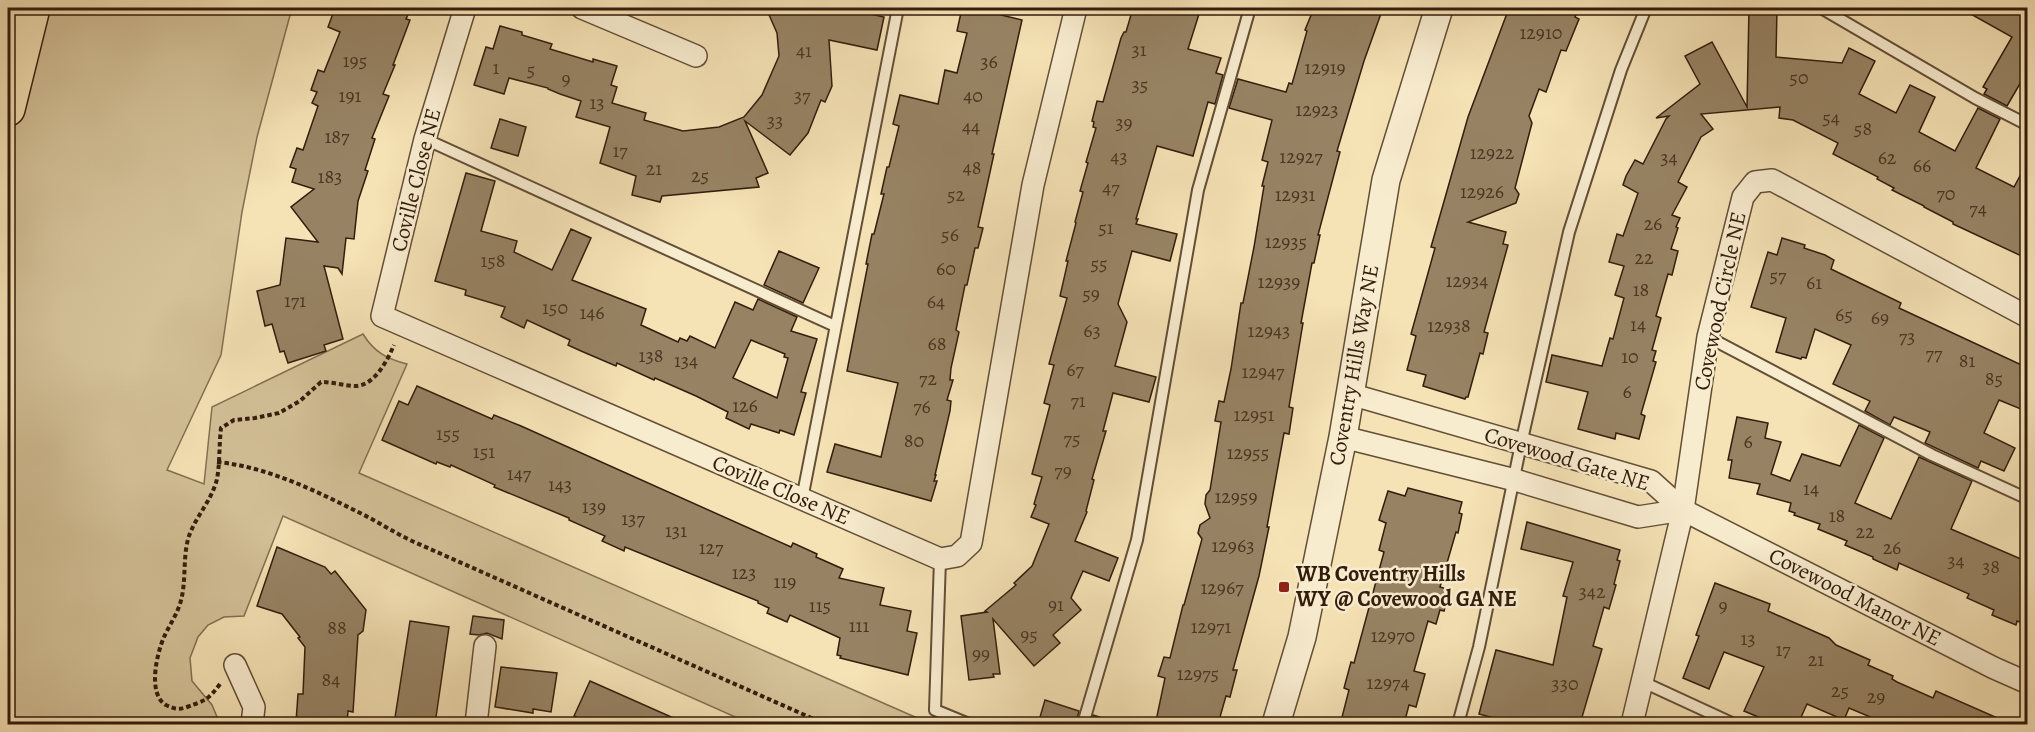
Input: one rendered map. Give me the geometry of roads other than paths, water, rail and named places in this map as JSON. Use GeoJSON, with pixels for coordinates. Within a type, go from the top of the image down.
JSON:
{"type":"FeatureCollection","features":[{"type":"Feature","properties":{"kind":"highway"},"geometry":{"type":"LineString","coordinates":[[8,109],[33,8]]}},
{"type":"Feature","properties":{"kind":"street","name":"Coville Close NE"},"geometry":{"type":"LineString","coordinates":[[465,8],[425,139],[382,316],[940,559]]}},
{"type":"Feature","properties":{"kind":"street"},"geometry":{"type":"LineString","coordinates":[[582,8],[696,56]]}},
{"type":"Feature","properties":{"kind":"street"},"geometry":{"type":"LineString","coordinates":[[940,559],[957,556],[971,543],[1033,185],[1076,8]]}},
{"type":"Feature","properties":{"kind":"street","name":"Coventry Hills Way NE"},"geometry":{"type":"LineString","coordinates":[[1276,724],[1302,637],[1343,437],[1386,180],[1439,8]]}},
{"type":"Feature","properties":{"kind":"street","name":"Covewood Circle NE"},"geometry":{"type":"LineString","coordinates":[[1632,724],[1683,510],[1708,337],[1743,197],[1755,182],[1772,180],[2028,317]]}},
{"type":"Feature","properties":{"kind":"street","name":"Covewood Gate NE"},"geometry":{"type":"LineString","coordinates":[[1350,394],[1651,481],[1683,510]]}},
{"type":"Feature","properties":{"kind":"street","name":"Covewood Gate NE"},"geometry":{"type":"LineString","coordinates":[[1343,437],[1515,480],[1638,517],[1683,510]]}},
{"type":"Feature","properties":{"kind":"street","name":"Covewood Manor NE"},"geometry":{"type":"LineString","coordinates":[[1683,510],[1994,668],[2028,683]]}},
{"type":"Feature","properties":{"kind":"street"},"geometry":{"type":"LineString","coordinates":[[476,724],[485,646]]}},
{"type":"Feature","properties":{"kind":"street"},"geometry":{"type":"LineString","coordinates":[[235,665],[254,707],[252,724]]}},
{"type":"Feature","properties":{"kind":"lane"},"geometry":{"type":"LineString","coordinates":[[802,499],[898,8]]}},
{"type":"Feature","properties":{"kind":"lane"},"geometry":{"type":"LineString","coordinates":[[1083,724],[1137,540],[1198,190],[1250,8]]}},
{"type":"Feature","properties":{"kind":"lane"},"geometry":{"type":"LineString","coordinates":[[1458,724],[1479,646],[1521,444],[1569,232],[1621,70],[1646,8]]}},
{"type":"Feature","properties":{"kind":"lane"},"geometry":{"type":"LineString","coordinates":[[1821,8],[1975,98],[2028,125]]}},
{"type":"Feature","properties":{"kind":"lane"},"geometry":{"type":"LineString","coordinates":[[425,139],[835,326]]}},
{"type":"Feature","properties":{"kind":"lane"},"geometry":{"type":"LineString","coordinates":[[1708,337],[1932,455],[2028,498]]}},
{"type":"Feature","properties":{"kind":"lane"},"geometry":{"type":"LineString","coordinates":[[940,559],[935,710],[969,724]]}},
{"type":"Feature","properties":{"kind":"lane"},"geometry":{"type":"LineString","coordinates":[[1643,682],[1734,724]]}},
{"type":"Feature","properties":{"kind":"place","name":"WB Coventry Hills WY @ Covewood GA NE"},"geometry":{"type":"Point","coordinates":[1284,587]}}]}
